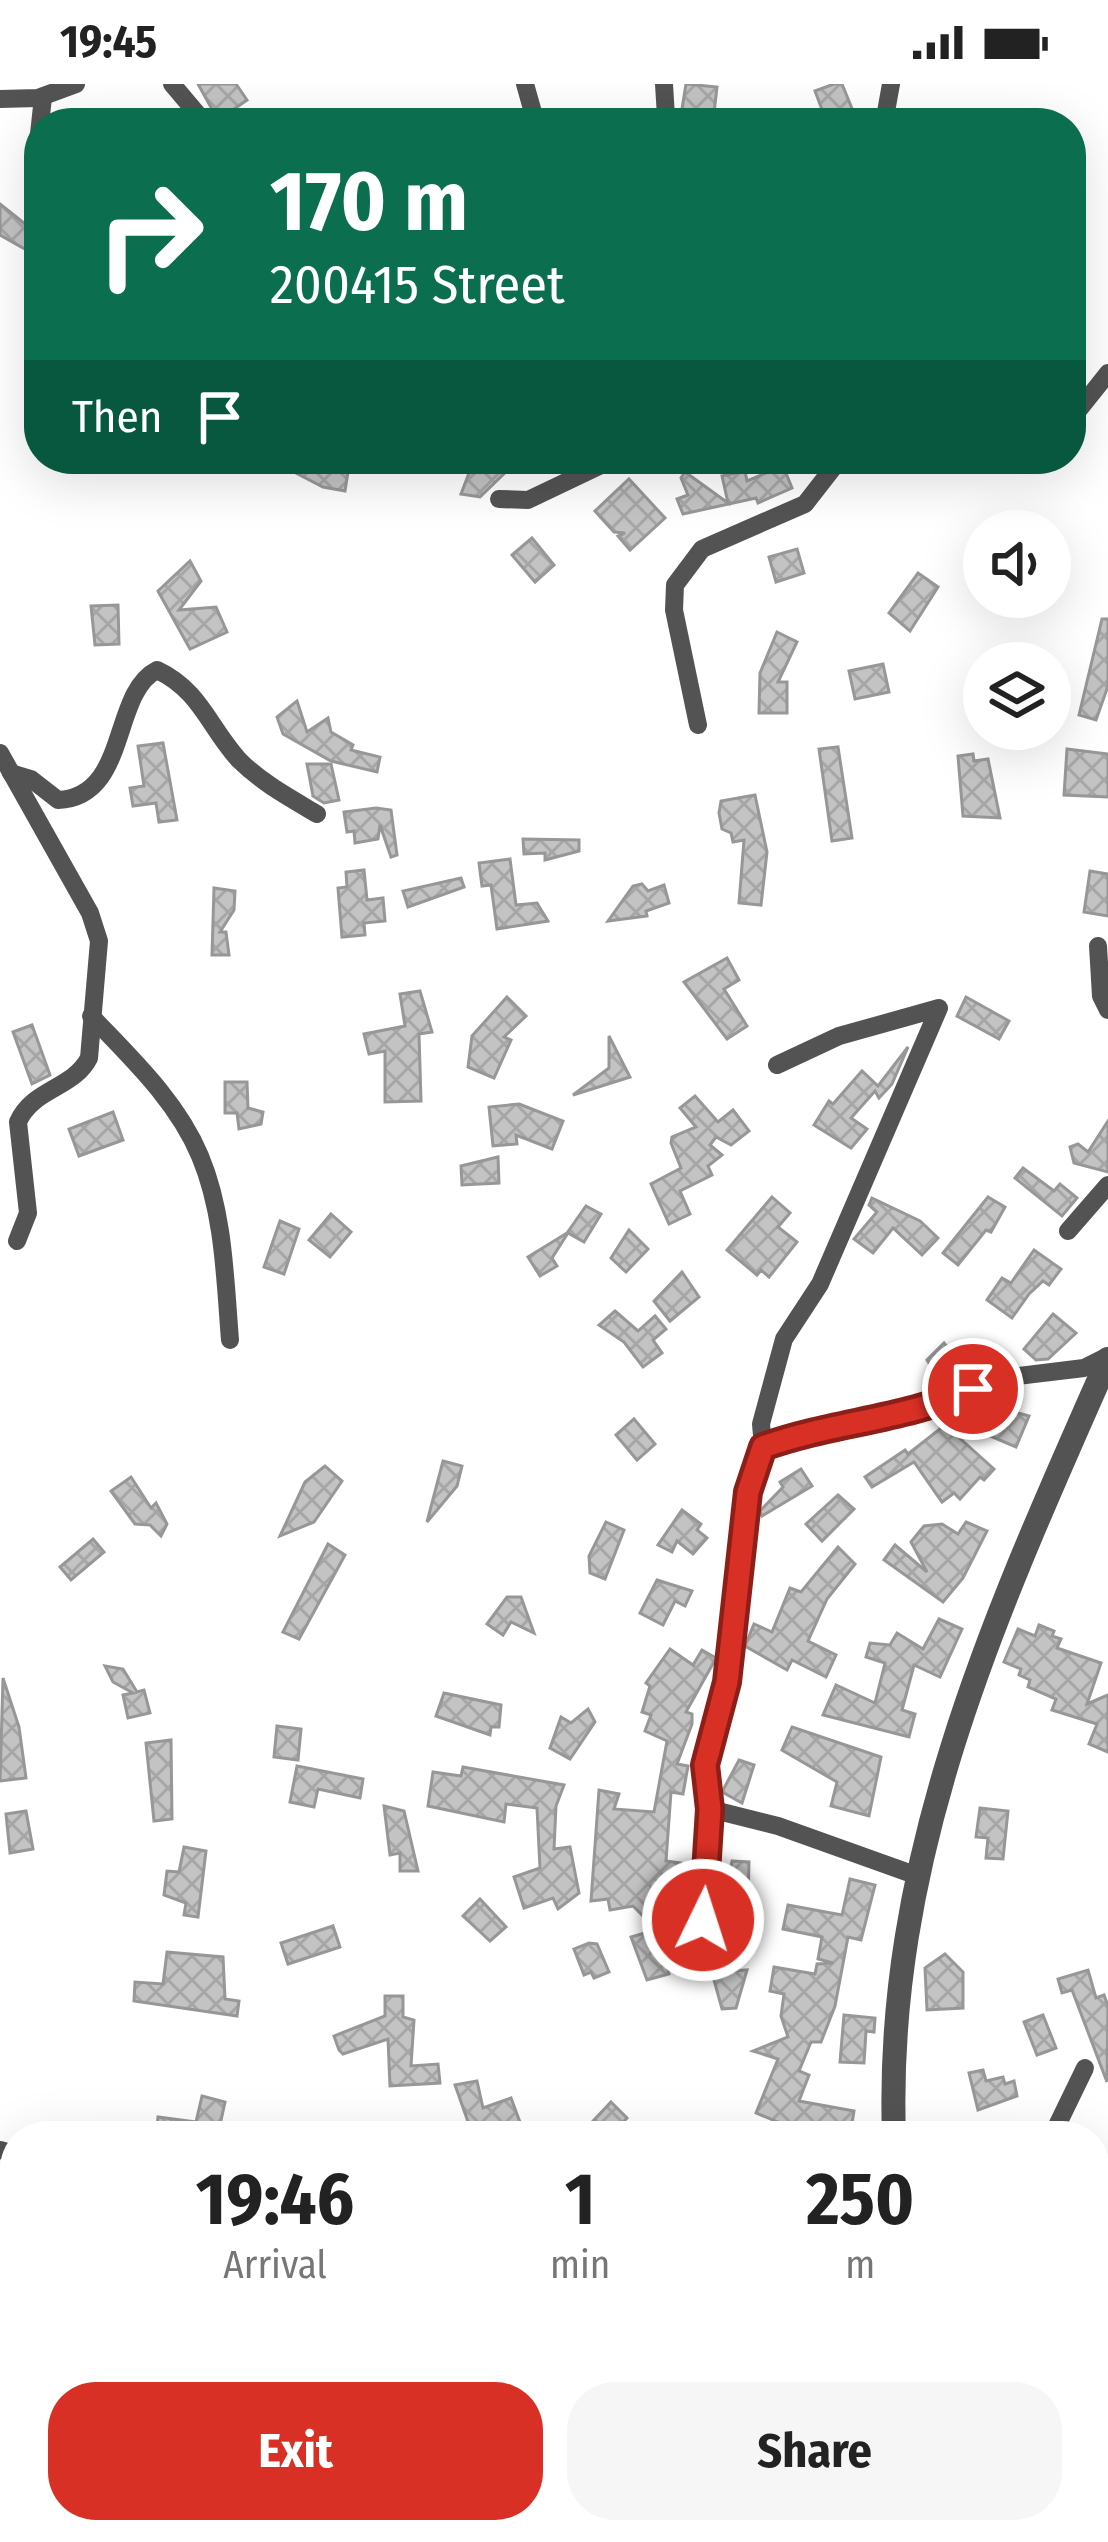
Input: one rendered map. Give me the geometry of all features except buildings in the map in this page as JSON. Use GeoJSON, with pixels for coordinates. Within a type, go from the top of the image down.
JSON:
{"type":"FeatureCollection","features":[{"type":"Feature","properties":{"kind":"street"},"geometry":{"type":"LineString","coordinates":[[0,99],[35,98],[76,84]]}},
{"type":"Feature","properties":{"kind":"street"},"geometry":{"type":"LineString","coordinates":[[172,84],[192,108]]}},
{"type":"Feature","properties":{"kind":"street"},"geometry":{"type":"LineString","coordinates":[[35,98],[36,108]]}},
{"type":"Feature","properties":{"kind":"street"},"geometry":{"type":"LineString","coordinates":[[1086,401],[1108,373]]}},
{"type":"Feature","properties":{"kind":"street"},"geometry":{"type":"LineString","coordinates":[[499,499],[528,500],[583,474]]}},
{"type":"Feature","properties":{"kind":"street"},"geometry":{"type":"LineString","coordinates":[[698,725],[674,610],[675,585],[702,549],[805,504],[828,474]]}},
{"type":"Feature","properties":{"kind":"street"},"geometry":{"type":"LineString","coordinates":[[11,773],[32,778],[58,800],[84,794],[108,764],[142,682],[157,670],[193,693],[228,746],[257,776],[317,814]]}},
{"type":"Feature","properties":{"kind":"street"},"geometry":{"type":"LineString","coordinates":[[0,753],[97,928],[89,1058],[80,1075],[34,1099],[21,1113],[18,1130],[28,1213],[17,1241]]}},
{"type":"Feature","properties":{"kind":"street"},"geometry":{"type":"LineString","coordinates":[[1098,946],[1101,996],[1108,1010]]}},
{"type":"Feature","properties":{"kind":"street"},"geometry":{"type":"LineString","coordinates":[[703,1920],[710,1809],[705,1765],[727,1682],[748,1492],[763,1447],[761,1424],[784,1339],[820,1284],[938,1008],[839,1036],[778,1065]]}},
{"type":"Feature","properties":{"kind":"street"},"geometry":{"type":"LineString","coordinates":[[92,1016],[159,1090],[201,1158],[222,1242],[230,1340]]}},
{"type":"Feature","properties":{"kind":"street"},"geometry":{"type":"LineString","coordinates":[[1068,1231],[1108,1185]]}},
{"type":"Feature","properties":{"kind":"street"},"geometry":{"type":"LineString","coordinates":[[763,1447],[922,1408],[992,1379],[1056,1373],[1108,1358]]}},
{"type":"Feature","properties":{"kind":"street"},"geometry":{"type":"LineString","coordinates":[[894,2121],[898,1969],[915,1875],[974,1684],[1030,1535],[1108,1358]]}},
{"type":"Feature","properties":{"kind":"street"},"geometry":{"type":"LineString","coordinates":[[710,1809],[778,1826],[915,1875]]}},
{"type":"Feature","properties":{"kind":"street"},"geometry":{"type":"LineString","coordinates":[[1059,2121],[1084,2068]]}},
{"type":"Feature","properties":{"kind":"route"},"geometry":{"type":"LineString","coordinates":[[703,1920],[710,1809],[705,1765],[727,1682],[748,1492],[763,1447],[838,1425],[878,1420],[973,1389]]}}]}
